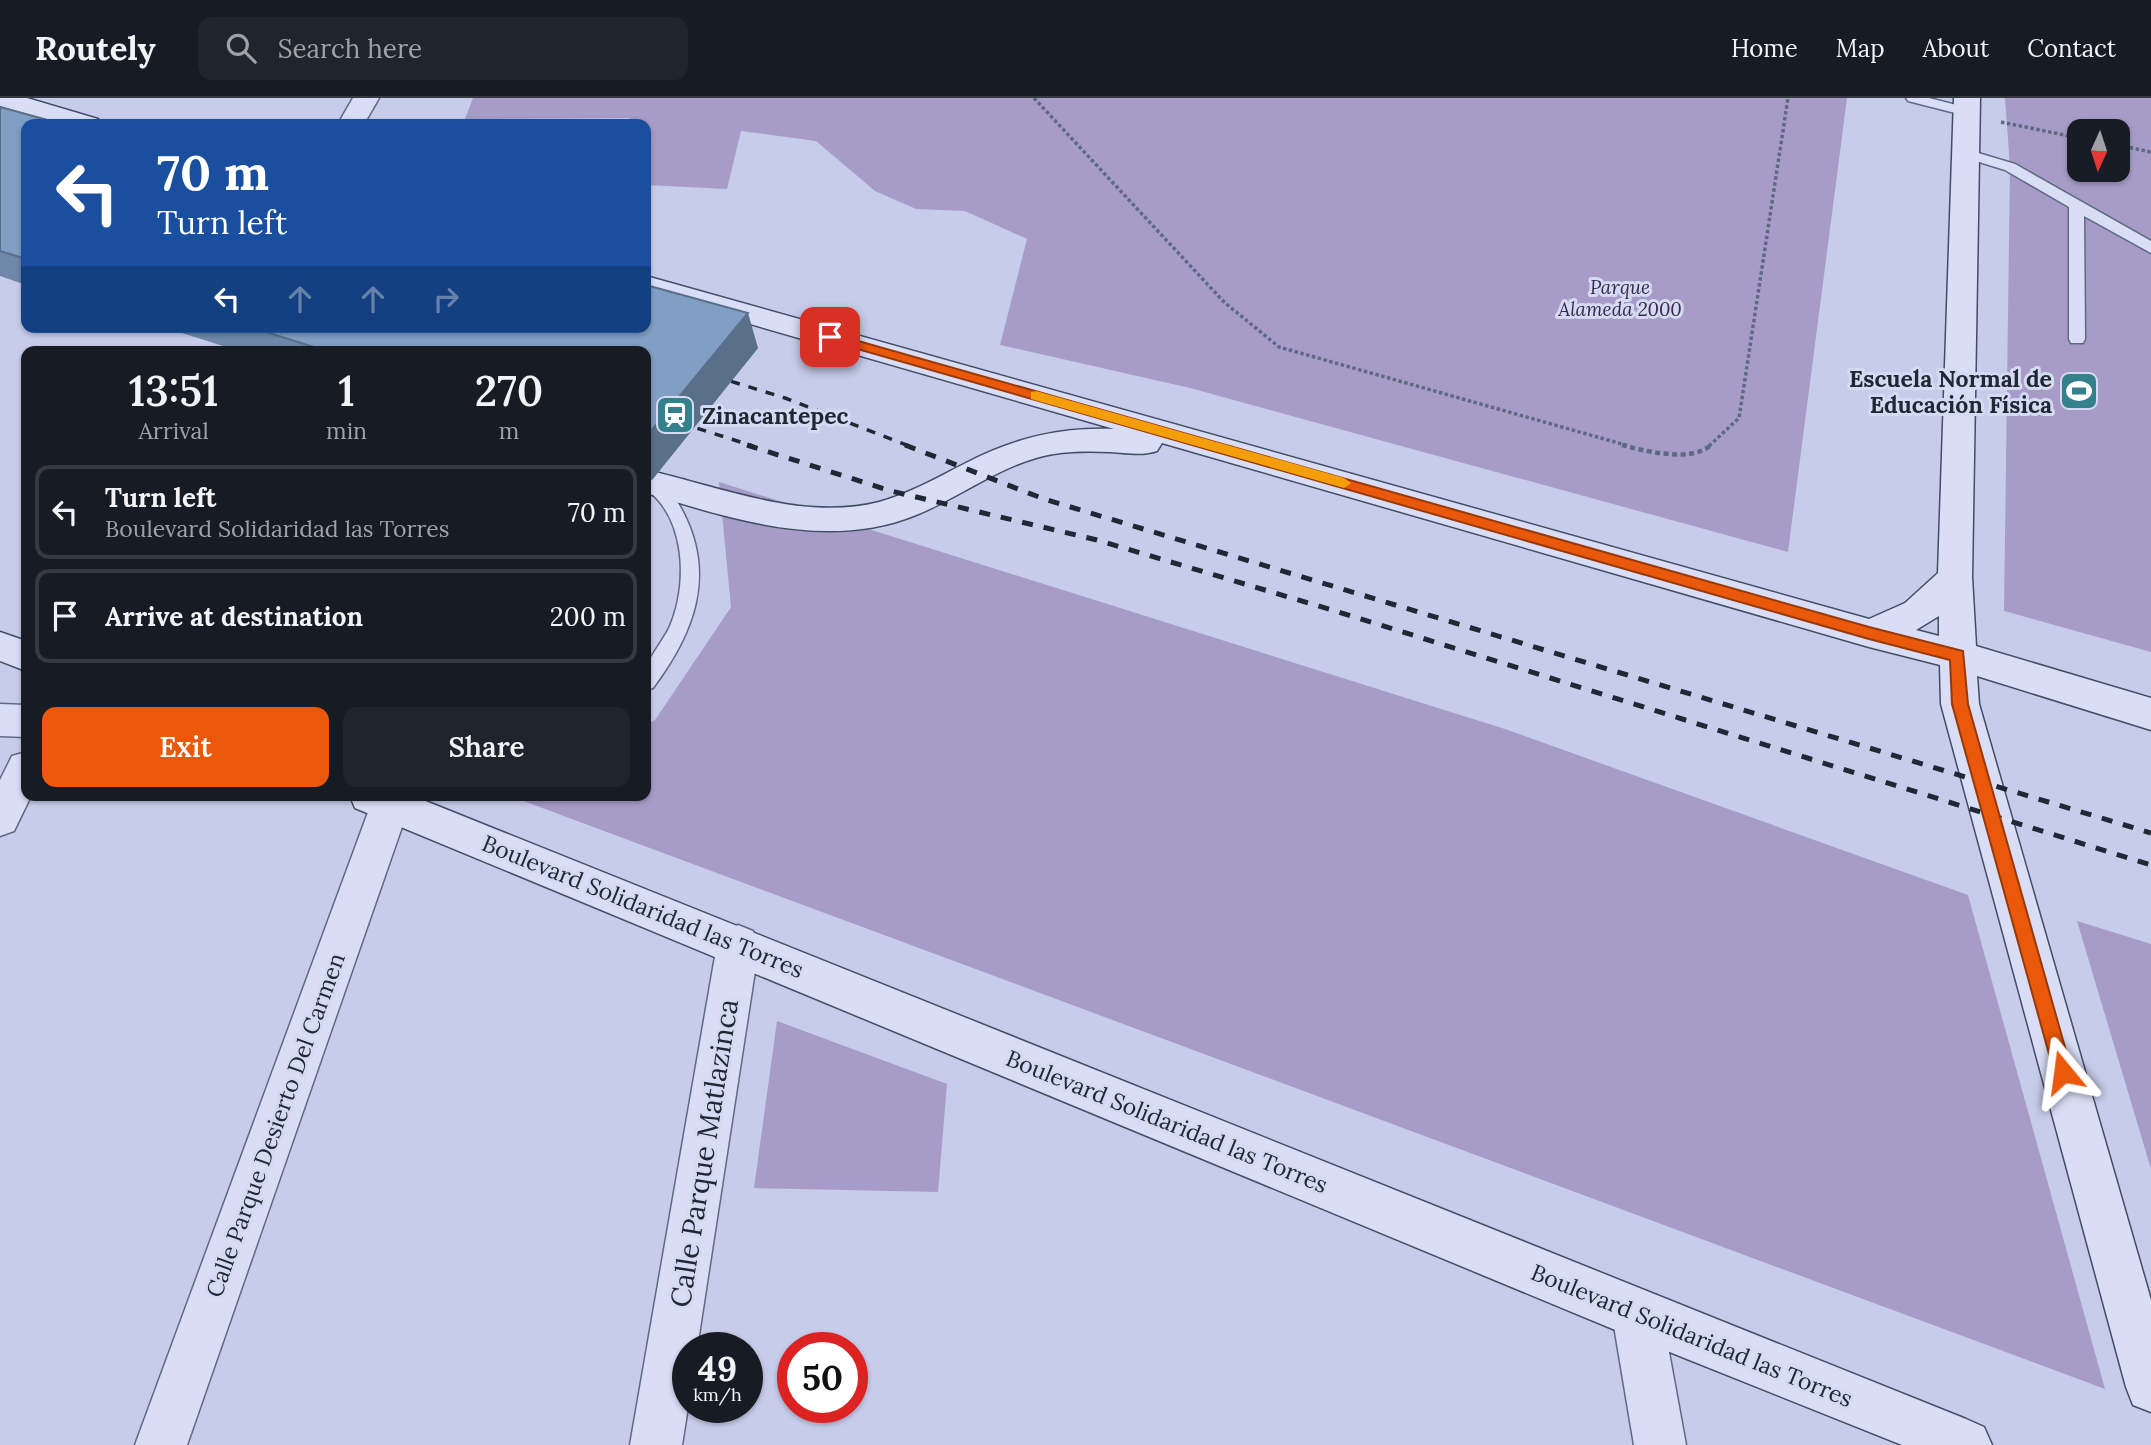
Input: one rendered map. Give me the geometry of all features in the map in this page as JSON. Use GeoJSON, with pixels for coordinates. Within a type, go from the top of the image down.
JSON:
{"type":"FeatureCollection","features":[{"type":"Feature","properties":{"kind":"main road"},"geometry":{"type":"LineString","coordinates":[[0,98],[72,119]]}},
{"type":"Feature","properties":{"kind":"main road"},"geometry":{"type":"LineString","coordinates":[[354,119],[366,98]]}},
{"type":"Feature","properties":{"kind":"main road"},"geometry":{"type":"LineString","coordinates":[[1967,105],[1955,577],[1960,704],[2151,1387]]}},
{"type":"Feature","properties":{"kind":"main road"},"geometry":{"type":"LineString","coordinates":[[651,286],[1869,633],[1957,655],[2151,713]]}},
{"type":"Feature","properties":{"kind":"main road"},"geometry":{"type":"LineString","coordinates":[[651,483],[808,519],[860,519],[907,506],[1021,451],[1059,442],[1098,440],[1225,449]]}},
{"type":"Feature","properties":{"kind":"main road"},"geometry":{"type":"LineString","coordinates":[[1869,633],[1906,621],[1919,613],[1955,577]]}},
{"type":"Feature","properties":{"kind":"main road"},"geometry":{"type":"LineString","coordinates":[[0,646],[21,654]]}},
{"type":"Feature","properties":{"kind":"main road"},"geometry":{"type":"LineString","coordinates":[[0,720],[21,721]]}},
{"type":"Feature","properties":{"kind":"main road"},"geometry":{"type":"LineString","coordinates":[[0,818],[21,778]]}},
{"type":"Feature","properties":{"kind":"main road","name":"Calle Parque Desierto Del Carmen"},"geometry":{"type":"LineString","coordinates":[[161,1445],[380,801]]}},
{"type":"Feature","properties":{"kind":"main road","name":"Boulevard Solidaridad las Torres"},"geometry":{"type":"LineString","coordinates":[[382,801],[1637,1314],[1966,1445]]}},
{"type":"Feature","properties":{"kind":"main road","name":"Calle Parque Matlazinca"},"geometry":{"type":"LineString","coordinates":[[656,1445],[738,945]]}},
{"type":"Feature","properties":{"kind":"main road"},"geometry":{"type":"LineString","coordinates":[[1637,1314],[1661,1445]]}},
{"type":"Feature","properties":{"kind":"lane"},"geometry":{"type":"LineString","coordinates":[[1913,98],[1967,105]]}},
{"type":"Feature","properties":{"kind":"lane"},"geometry":{"type":"LineString","coordinates":[[1965,153],[2010,167],[2151,248]]}},
{"type":"Feature","properties":{"kind":"lane"},"geometry":{"type":"LineString","coordinates":[[2076,204],[2077,340]]}},
{"type":"Feature","properties":{"kind":"lane"},"geometry":{"type":"LineString","coordinates":[[651,483],[681,523],[690,546],[692,571],[690,597],[681,625],[668,652],[651,675]]}},
{"type":"Feature","properties":{"kind":"path"},"geometry":{"type":"LineString","coordinates":[[1034,98],[1224,302],[1279,347],[1659,455],[1705,450],[1739,418],[1788,98]]}},
{"type":"Feature","properties":{"kind":"path"},"geometry":{"type":"LineString","coordinates":[[1967,105],[1996,121],[2067,136]]}},
{"type":"Feature","properties":{"kind":"path"},"geometry":{"type":"LineString","coordinates":[[2130,148],[2151,152]]}},
{"type":"Feature","properties":{"kind":"green space","name":"Parque Alameda 2000"},"geometry":{"type":"Polygon","coordinates":[[[473,98],[1847,98],[1788,552],[1190,388],[1000,345],[1027,239],[965,211],[916,209],[875,191],[816,141],[741,131],[727,189],[651,185],[651,119],[465,119],[473,98]]]}},
{"type":"Feature","properties":{"kind":"green space","name":"Escuela Normal de Educación Física"},"geometry":{"type":"Polygon","coordinates":[[[2005,98],[2151,98],[2151,652],[2004,611],[2010,167],[2005,98]]]}},
{"type":"Feature","properties":{"kind":"green space"},"geometry":{"type":"Polygon","coordinates":[[[719,482],[1505,729],[1968,895],[2105,1389],[523,801],[651,801],[651,722],[731,607],[719,482]]]}},
{"type":"Feature","properties":{"kind":"green space"},"geometry":{"type":"Polygon","coordinates":[[[2077,921],[2151,944],[2151,1169],[2077,921]]]}},
{"type":"Feature","properties":{"kind":"green space"},"geometry":{"type":"Polygon","coordinates":[[[777,1021],[947,1084],[938,1192],[754,1188],[777,1021]]]}},
{"type":"Feature","properties":{"kind":"building"},"geometry":{"type":"Polygon","coordinates":[[[0,107],[44,119],[21,119],[21,257],[0,251],[0,107]]]}},
{"type":"Feature","properties":{"kind":"building"},"geometry":{"type":"Polygon","coordinates":[[[651,286],[748,313],[651,431],[651,346],[311,346],[269,333],[651,333],[651,286]]]}},
{"type":"Feature","properties":{"kind":"railway"},"geometry":{"type":"LineString","coordinates":[[714,376],[785,398],[909,446]]}},
{"type":"Feature","properties":{"kind":"railway"},"geometry":{"type":"LineString","coordinates":[[651,414],[753,446]]}},
{"type":"Feature","properties":{"kind":"railway"},"geometry":{"type":"LineString","coordinates":[[747,445],[891,491],[1097,540],[1332,610],[2151,865]]}},
{"type":"Feature","properties":{"kind":"railway"},"geometry":{"type":"LineString","coordinates":[[905,445],[1044,499],[2151,833]]}},
{"type":"Feature","properties":{"kind":"slow traffic"},"geometry":{"type":"LineString","coordinates":[[1036,395],[1344,483]]}},
{"type":"Feature","properties":{"kind":"place","name":"Escuela Normal de Educación Física"},"geometry":{"type":"Point","coordinates":[2079,391]}},
{"type":"Feature","properties":{"kind":"place","name":"Zinacantepec"},"geometry":{"type":"Point","coordinates":[675,415]}},
{"type":"Feature","properties":{"kind":"route"},"geometry":{"type":"LineString","coordinates":[[830,337],[1869,633],[1957,655],[1960,704],[2063,1072]]}}]}
